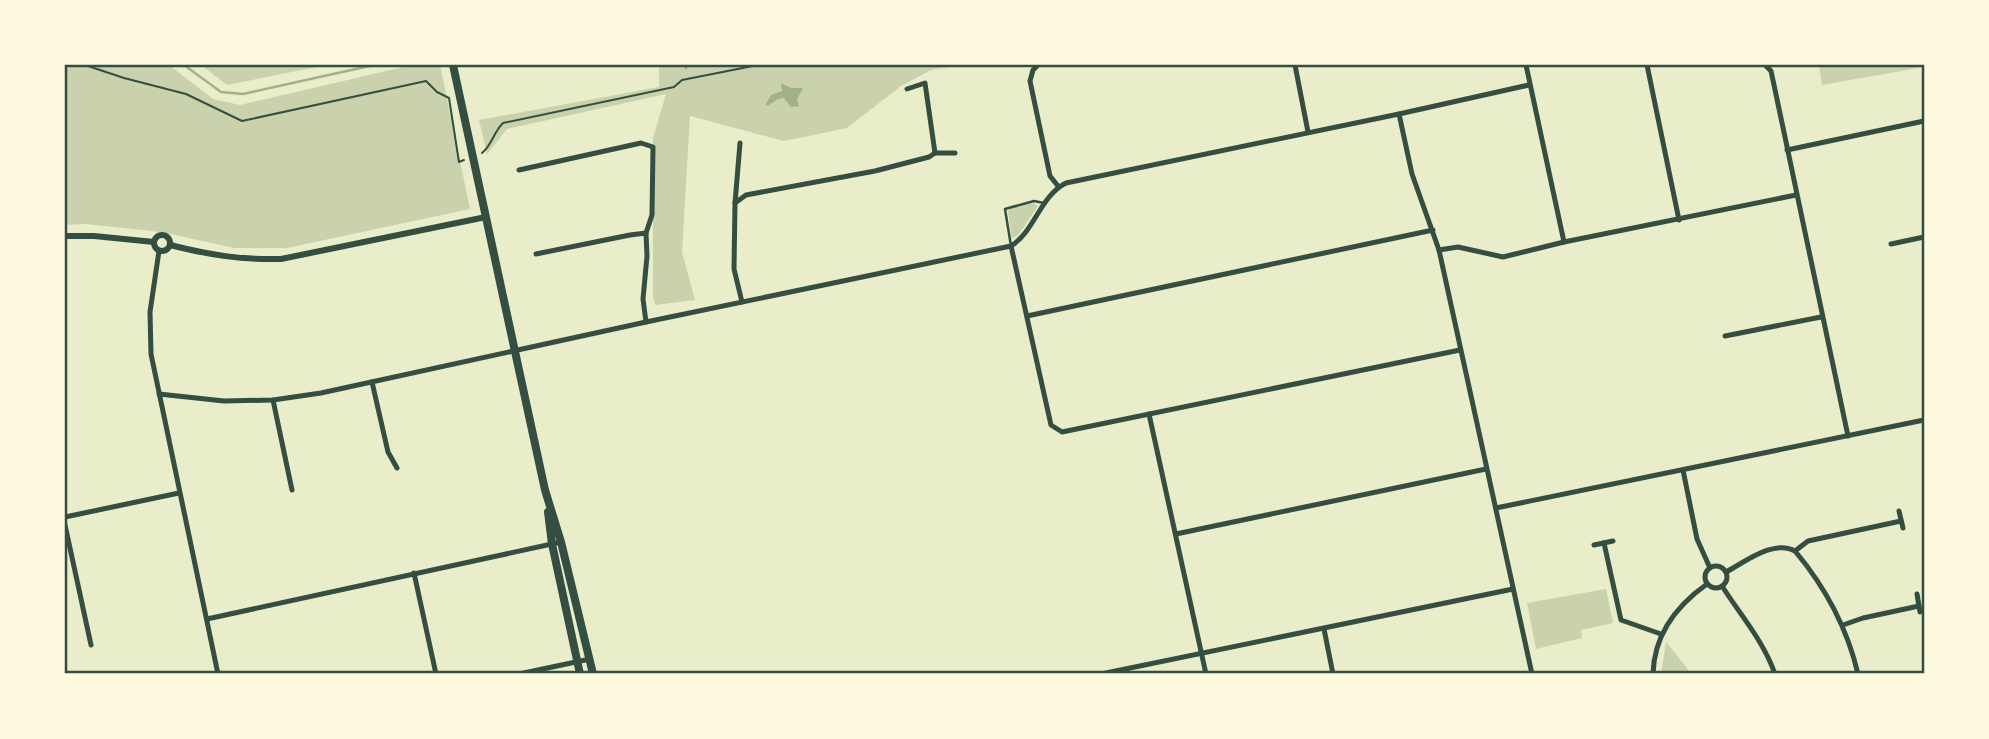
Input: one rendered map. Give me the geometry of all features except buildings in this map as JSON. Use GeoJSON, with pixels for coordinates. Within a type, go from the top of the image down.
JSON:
{"type":"FeatureCollection","features":[{"type":"Feature","properties":{"kind":"main road"},"geometry":{"type":"LineString","coordinates":[[453,65],[545,490],[580,674]]}},
{"type":"Feature","properties":{"kind":"main road"},"geometry":{"type":"LineString","coordinates":[[556,543],[593,674]]}},
{"type":"Feature","properties":{"kind":"street"},"geometry":{"type":"LineString","coordinates":[[1038,65],[1033,70],[1030,81],[1050,176],[1058,186]]}},
{"type":"Feature","properties":{"kind":"street"},"geometry":{"type":"LineString","coordinates":[[1295,65],[1308,132]]}},
{"type":"Feature","properties":{"kind":"street"},"geometry":{"type":"LineString","coordinates":[[1526,65],[1564,242]]}},
{"type":"Feature","properties":{"kind":"street"},"geometry":{"type":"LineString","coordinates":[[1647,65],[1679,219]]}},
{"type":"Feature","properties":{"kind":"street"},"geometry":{"type":"LineString","coordinates":[[1765,65],[1770,71],[1848,436]]}},
{"type":"Feature","properties":{"kind":"street"},"geometry":{"type":"LineString","coordinates":[[907,89],[925,83],[935,153]]}},
{"type":"Feature","properties":{"kind":"street"},"geometry":{"type":"LineString","coordinates":[[159,394],[223,401],[273,400],[321,393],[1011,246],[1022,237],[1058,186],[1066,183],[1530,85]]}},
{"type":"Feature","properties":{"kind":"street"},"geometry":{"type":"LineString","coordinates":[[1399,114],[1412,174],[1439,250],[1532,674]]}},
{"type":"Feature","properties":{"kind":"street"},"geometry":{"type":"LineString","coordinates":[[1787,150],[1924,121]]}},
{"type":"Feature","properties":{"kind":"street"},"geometry":{"type":"LineString","coordinates":[[519,170],[641,143],[653,147],[652,215],[646,233],[643,299],[646,322]]}},
{"type":"Feature","properties":{"kind":"street"},"geometry":{"type":"LineString","coordinates":[[740,143],[735,203],[734,269],[742,302]]}},
{"type":"Feature","properties":{"kind":"street"},"geometry":{"type":"LineString","coordinates":[[735,203],[746,195],[876,171],[935,153],[955,153]]}},
{"type":"Feature","properties":{"kind":"street"},"geometry":{"type":"LineString","coordinates":[[1439,250],[1458,247],[1503,257],[1796,195]]}},
{"type":"Feature","properties":{"kind":"street"},"geometry":{"type":"LineString","coordinates":[[170,246],[220,257],[247,260],[281,259],[486,217]]}},
{"type":"Feature","properties":{"kind":"street"},"geometry":{"type":"LineString","coordinates":[[1027,316],[1433,230]]}},
{"type":"Feature","properties":{"kind":"street"},"geometry":{"type":"LineString","coordinates":[[536,254],[629,234],[646,233]]}},
{"type":"Feature","properties":{"kind":"street"},"geometry":{"type":"LineString","coordinates":[[165,235],[170,239],[170,246],[167,250],[159,251],[155,248],[156,237],[165,235]]}},
{"type":"Feature","properties":{"kind":"street"},"geometry":{"type":"LineString","coordinates":[[65,236],[94,236],[154,243]]}},
{"type":"Feature","properties":{"kind":"street"},"geometry":{"type":"LineString","coordinates":[[1891,244],[1924,237]]}},
{"type":"Feature","properties":{"kind":"street"},"geometry":{"type":"LineString","coordinates":[[1011,246],[1051,425],[1062,432],[1460,350]]}},
{"type":"Feature","properties":{"kind":"street"},"geometry":{"type":"LineString","coordinates":[[159,251],[150,312],[151,354],[218,674]]}},
{"type":"Feature","properties":{"kind":"street"},"geometry":{"type":"LineString","coordinates":[[1725,336],[1821,317]]}},
{"type":"Feature","properties":{"kind":"street"},"geometry":{"type":"LineString","coordinates":[[372,382],[388,452],[397,468]]}},
{"type":"Feature","properties":{"kind":"street"},"geometry":{"type":"LineString","coordinates":[[273,400],[292,490]]}},
{"type":"Feature","properties":{"kind":"street"},"geometry":{"type":"LineString","coordinates":[[1149,414],[1206,674]]}},
{"type":"Feature","properties":{"kind":"street"},"geometry":{"type":"LineString","coordinates":[[1496,508],[1924,420]]}},
{"type":"Feature","properties":{"kind":"street"},"geometry":{"type":"LineString","coordinates":[[1176,534],[1486,469]]}},
{"type":"Feature","properties":{"kind":"street"},"geometry":{"type":"LineString","coordinates":[[1683,470],[1698,539],[1710,568]]}},
{"type":"Feature","properties":{"kind":"street"},"geometry":{"type":"LineString","coordinates":[[65,508],[66,517],[179,492]]}},
{"type":"Feature","properties":{"kind":"street"},"geometry":{"type":"LineString","coordinates":[[1795,551],[1808,541],[1902,525],[1899,511]]}},
{"type":"Feature","properties":{"kind":"street"},"geometry":{"type":"LineString","coordinates":[[65,525],[91,645]]}},
{"type":"Feature","properties":{"kind":"street"},"geometry":{"type":"LineString","coordinates":[[1594,545],[1613,541]]}},
{"type":"Feature","properties":{"kind":"street"},"geometry":{"type":"LineString","coordinates":[[206,619],[556,543]]}},
{"type":"Feature","properties":{"kind":"street"},"geometry":{"type":"LineString","coordinates":[[1604,543],[1621,620],[1661,634]]}},
{"type":"Feature","properties":{"kind":"street"},"geometry":{"type":"LineString","coordinates":[[1726,572],[1775,548],[1787,546],[1795,551],[1823,588],[1843,625],[1858,674]]}},
{"type":"Feature","properties":{"kind":"street"},"geometry":{"type":"LineString","coordinates":[[1707,584],[1714,588],[1722,586],[1727,580],[1726,572],[1719,567],[1710,568]]}},
{"type":"Feature","properties":{"kind":"street"},"geometry":{"type":"LineString","coordinates":[[1707,584],[1706,575],[1710,568]]}},
{"type":"Feature","properties":{"kind":"street"},"geometry":{"type":"LineString","coordinates":[[414,573],[436,674]]}},
{"type":"Feature","properties":{"kind":"street"},"geometry":{"type":"LineString","coordinates":[[1653,674],[1661,634],[1686,599],[1707,584]]}},
{"type":"Feature","properties":{"kind":"street"},"geometry":{"type":"LineString","coordinates":[[1722,586],[1754,629],[1775,674]]}},
{"type":"Feature","properties":{"kind":"street"},"geometry":{"type":"LineString","coordinates":[[1101,674],[1513,589]]}},
{"type":"Feature","properties":{"kind":"street"},"geometry":{"type":"LineString","coordinates":[[1843,625],[1863,618],[1919,609],[1917,594]]}},
{"type":"Feature","properties":{"kind":"street"},"geometry":{"type":"LineString","coordinates":[[1324,629],[1333,674]]}},
{"type":"Feature","properties":{"kind":"street"},"geometry":{"type":"LineString","coordinates":[[519,674],[590,659]]}},
{"type":"Feature","properties":{"kind":"lane"},"geometry":{"type":"LineString","coordinates":[[1011,246],[1005,209],[1007,206],[1034,201],[1044,203]]}},
{"type":"Feature","properties":{"kind":"path"},"geometry":{"type":"LineString","coordinates":[[85,65],[186,94],[242,121],[426,81],[449,98],[459,162],[473,158],[489,147],[493,133],[503,124],[674,87],[682,80],[758,65]]}},
{"type":"Feature","properties":{"kind":"shaded area"},"geometry":{"type":"Polygon","coordinates":[[[65,65],[169,65],[213,99],[240,105],[412,65],[440,65],[470,209],[287,248],[234,248],[161,232],[85,224],[65,225],[65,65]]]}},
{"type":"Feature","properties":{"kind":"shaded area"},"geometry":{"type":"Polygon","coordinates":[[[201,65],[327,65],[227,85],[201,65]]]}},
{"type":"Feature","properties":{"kind":"shaded area"},"geometry":{"type":"Polygon","coordinates":[[[659,65],[962,65],[931,70],[901,86],[847,128],[784,141],[690,116],[682,252],[695,300],[655,305],[653,138],[666,94],[507,129],[487,154],[479,120],[659,87],[659,65]]]}},
{"type":"Feature","properties":{"kind":"shaded area"},"geometry":{"type":"Polygon","coordinates":[[[1819,65],[1924,65],[1924,67],[1822,85],[1819,65]]]}},
{"type":"Feature","properties":{"kind":"shaded area"},"geometry":{"type":"Polygon","coordinates":[[[781,83],[791,88],[803,88],[797,99],[799,106],[791,107],[784,98],[767,106],[771,95],[782,91],[781,83]]]}},
{"type":"Feature","properties":{"kind":"shaded area"},"geometry":{"type":"Polygon","coordinates":[[[1033,203],[1038,206],[1019,234],[1012,239],[1008,211],[1010,208],[1033,203]]]}},
{"type":"Feature","properties":{"kind":"shaded area"},"geometry":{"type":"Polygon","coordinates":[[[1606,589],[1613,623],[1581,630],[1582,638],[1536,649],[1527,603],[1606,589]]]}},
{"type":"Feature","properties":{"kind":"shaded area"},"geometry":{"type":"Polygon","coordinates":[[[1666,642],[1692,674],[1661,674],[1666,642]]]}},
{"type":"Feature","properties":{"kind":"waterway"},"geometry":{"type":"LineString","coordinates":[[184,65],[221,92],[243,94],[374,65]]}}]}
